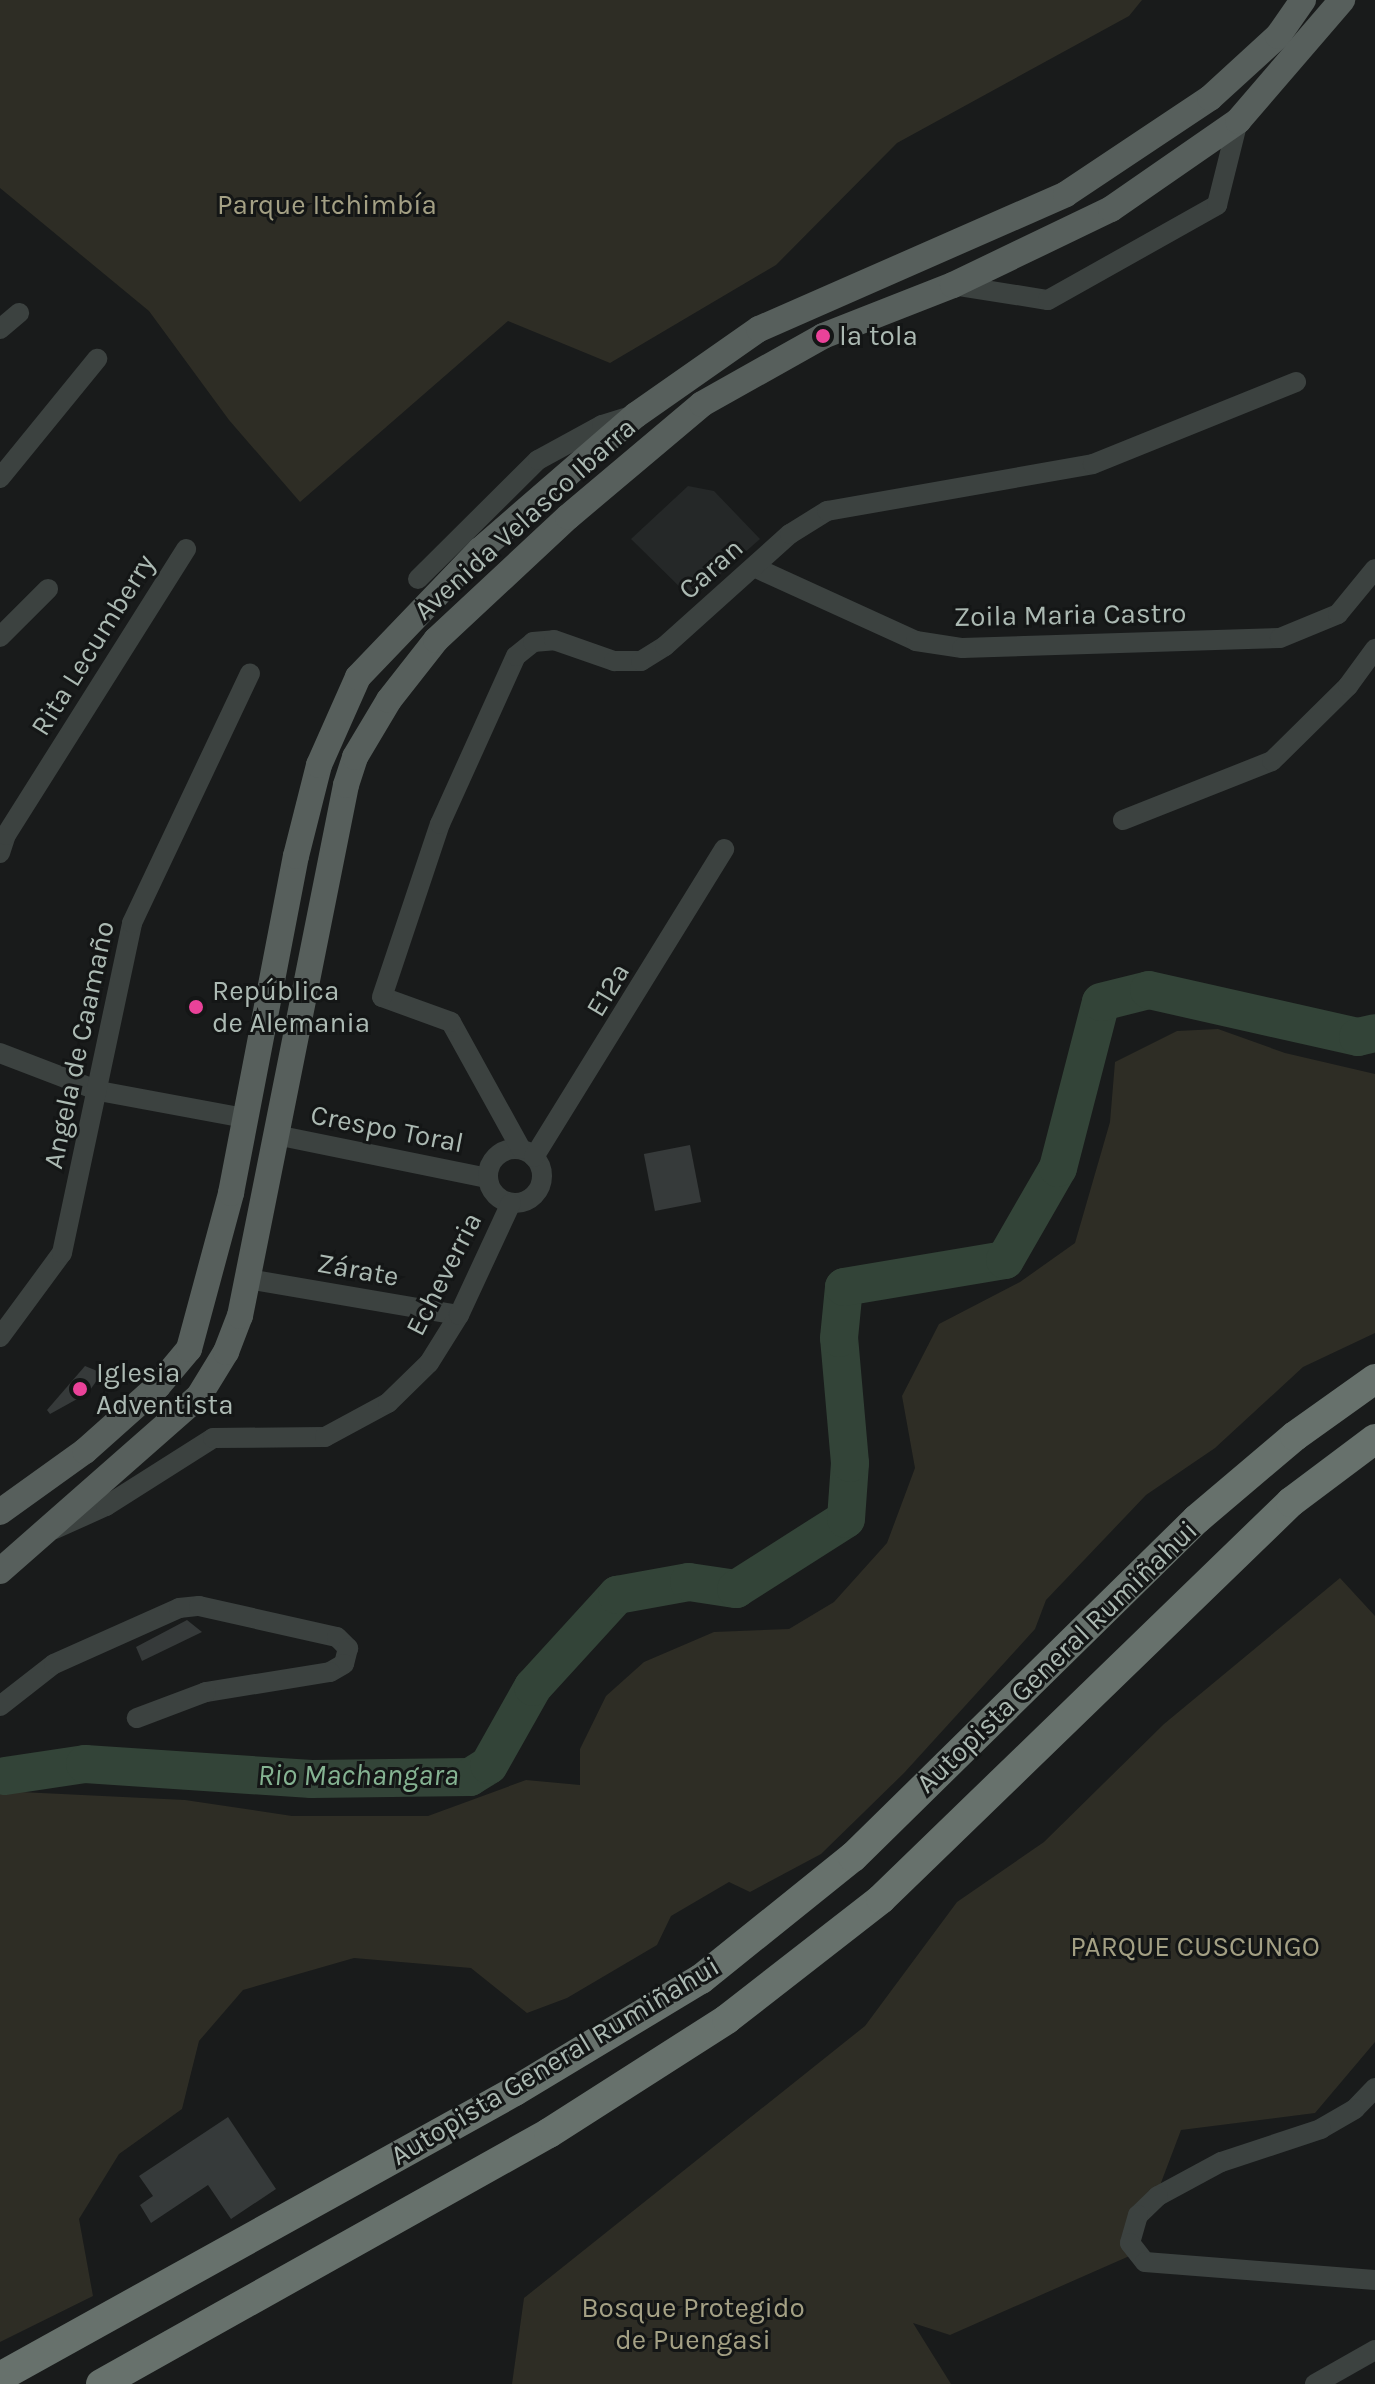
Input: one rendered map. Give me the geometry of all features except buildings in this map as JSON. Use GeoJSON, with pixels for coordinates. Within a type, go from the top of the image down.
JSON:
{"type":"FeatureCollection","features":[{"type":"Feature","properties":{"kind":"highway","name":"Autopista General Rumiñahui"},"geometry":{"type":"LineString","coordinates":[[0,2377],[515,2091],[701,1979],[853,1857],[1197,1519],[1295,1436],[1375,1379]]}},
{"type":"Feature","properties":{"kind":"highway","name":"Autopista General Rumiñahui"},"geometry":{"type":"LineString","coordinates":[[101,2384],[549,2133],[727,2019],[881,1899],[1291,1502],[1375,1439]]}},
{"type":"Feature","properties":{"kind":"main road","name":"Avenida Velasco Ibarra"},"geometry":{"type":"LineString","coordinates":[[0,1512],[85,1451],[158,1386],[189,1349],[206,1299],[319,765],[358,677],[480,550],[636,415],[759,329],[878,280],[1066,194],[1210,98],[1278,36],[1303,0]]}},
{"type":"Feature","properties":{"kind":"main road","name":"Avenida Velasco Ibarra"},"geometry":{"type":"LineString","coordinates":[[0,1571],[199,1396],[226,1352],[248,1279],[346,785],[355,757],[389,700],[436,640],[500,578],[702,404],[823,336],[953,285],[1111,209],[1238,121],[1342,0]]}},
{"type":"Feature","properties":{"kind":"main road"},"geometry":{"type":"LineString","coordinates":[[878,280],[899,306]]}},
{"type":"Feature","properties":{"kind":"street"},"geometry":{"type":"LineString","coordinates":[[953,285],[1048,300],[1217,205],[1238,121]]}},
{"type":"Feature","properties":{"kind":"street"},"geometry":{"type":"LineString","coordinates":[[0,329],[19,313]]}},
{"type":"Feature","properties":{"kind":"street"},"geometry":{"type":"LineString","coordinates":[[0,478],[97,359]]}},
{"type":"Feature","properties":{"kind":"street","name":"Caran"},"geometry":{"type":"LineString","coordinates":[[382,997],[440,824],[516,656],[533,642],[554,640],[614,661],[641,661],[665,646],[756,568],[790,534],[827,511],[1093,464],[1296,382]]}},
{"type":"Feature","properties":{"kind":"street"},"geometry":{"type":"LineString","coordinates":[[418,579],[538,460],[602,425],[636,415]]}},
{"type":"Feature","properties":{"kind":"street","name":"Rita Lecumberry"},"geometry":{"type":"LineString","coordinates":[[2,839],[186,549]]}},
{"type":"Feature","properties":{"kind":"street","name":"Zoila Maria Castro"},"geometry":{"type":"LineString","coordinates":[[756,568],[916,641],[962,648],[1280,638],[1338,614],[1375,569]]}},
{"type":"Feature","properties":{"kind":"street"},"geometry":{"type":"LineString","coordinates":[[0,637],[48,589]]}},
{"type":"Feature","properties":{"kind":"street"},"geometry":{"type":"LineString","coordinates":[[1123,820],[1272,761],[1348,686],[1375,649]]}},
{"type":"Feature","properties":{"kind":"street","name":"Angela de Caamaño"},"geometry":{"type":"LineString","coordinates":[[0,1337],[62,1253],[99,1091],[132,923],[250,673]]}},
{"type":"Feature","properties":{"kind":"street","name":"E12a"},"geometry":{"type":"LineString","coordinates":[[528,1153],[724,849]]}},
{"type":"Feature","properties":{"kind":"street","name":"Echeverria"},"geometry":{"type":"LineString","coordinates":[[382,997],[451,1022],[528,1153],[541,1184],[530,1199],[511,1203],[494,1195],[487,1178],[497,1155],[528,1153]]}},
{"type":"Feature","properties":{"kind":"street"},"geometry":{"type":"LineString","coordinates":[[0,1053],[99,1091],[245,1118]]}},
{"type":"Feature","properties":{"kind":"street","name":"Crespo Toral"},"geometry":{"type":"LineString","coordinates":[[276,1135],[487,1178]]}},
{"type":"Feature","properties":{"kind":"street","name":"Echeverria"},"geometry":{"type":"LineString","coordinates":[[41,1536],[106,1506],[213,1438],[325,1437],[388,1403],[429,1363],[459,1315],[511,1203]]}},
{"type":"Feature","properties":{"kind":"street","name":"Zárate"},"geometry":{"type":"LineString","coordinates":[[248,1279],[459,1315]]}},
{"type":"Feature","properties":{"kind":"street"},"geometry":{"type":"LineString","coordinates":[[0,1706],[54,1664],[179,1608],[199,1606],[337,1637],[348,1648],[344,1664],[330,1672],[206,1692],[137,1718]]}},
{"type":"Feature","properties":{"kind":"street"},"geometry":{"type":"LineString","coordinates":[[1375,2088],[1355,2109],[1321,2129],[1221,2162],[1167,2190],[1138,2215],[1130,2243],[1145,2262],[1375,2280]]}},
{"type":"Feature","properties":{"kind":"street"},"geometry":{"type":"LineString","coordinates":[[1315,2384],[1375,2350]]}},
{"type":"Feature","properties":{"kind":"shaded area"},"geometry":{"type":"Polygon","coordinates":[[[688,486],[714,491],[760,539],[692,599],[631,539],[688,486]]]}},
{"type":"Feature","properties":{"kind":"green space","name":"Parque Itchimbía"},"geometry":{"type":"Polygon","coordinates":[[[0,0],[1142,0],[1129,16],[897,143],[776,265],[610,363],[508,321],[300,502],[229,420],[149,311],[0,188],[0,0]]]}},
{"type":"Feature","properties":{"kind":"green space"},"geometry":{"type":"Polygon","coordinates":[[[1218,1029],[1285,1053],[1375,1074],[1375,1333],[1303,1367],[1215,1448],[1146,1495],[1046,1600],[1035,1629],[904,1773],[821,1854],[750,1892],[729,1882],[671,1916],[657,1945],[567,1998],[527,2013],[471,1968],[354,1958],[243,1990],[199,2041],[182,2109],[119,2154],[79,2219],[93,2296],[0,2342],[0,1791],[185,1800],[292,1816],[428,1816],[526,1780],[580,1785],[580,1749],[606,1696],[644,1662],[714,1632],[789,1629],[834,1602],[887,1543],[915,1468],[902,1396],[939,1324],[1020,1282],[1075,1243],[1110,1122],[1115,1062],[1177,1031],[1218,1029]]]}},
{"type":"Feature","properties":{"kind":"green space","name":"PARQUE CUSCUNGO"},"geometry":{"type":"Polygon","coordinates":[[[1340,1578],[1375,1616],[1375,2042],[1315,2113],[1181,2130],[1134,2254],[950,2335],[913,2323],[951,2384],[512,2384],[524,2298],[865,2026],[957,1902],[1044,1842],[1164,1724],[1340,1578]]]}},
{"type":"Feature","properties":{"kind":"waterway","name":"Rio Machangara"},"geometry":{"type":"LineString","coordinates":[[5,1776],[85,1764],[312,1779],[470,1777],[489,1765],[533,1687],[617,1595],[689,1582],[736,1589],[846,1519],[850,1463],[839,1338],[844,1287],[1005,1260],[1058,1168],[1101,1002],[1149,990],[1358,1037],[1375,1033]]}},
{"type":"Feature","properties":{"kind":"place","name":"la tola"},"geometry":{"type":"Point","coordinates":[823,336]}},
{"type":"Feature","properties":{"kind":"place","name":"República de Alemania"},"geometry":{"type":"Point","coordinates":[196,1007]}},
{"type":"Feature","properties":{"kind":"place","name":"Iglesia Adventista"},"geometry":{"type":"Point","coordinates":[80,1389]}},
{"type":"Feature","properties":{"kind":"park label","name":"Bosque Protegido de Puengasi"},"geometry":{"type":"Point","coordinates":[693,2324]}}]}
